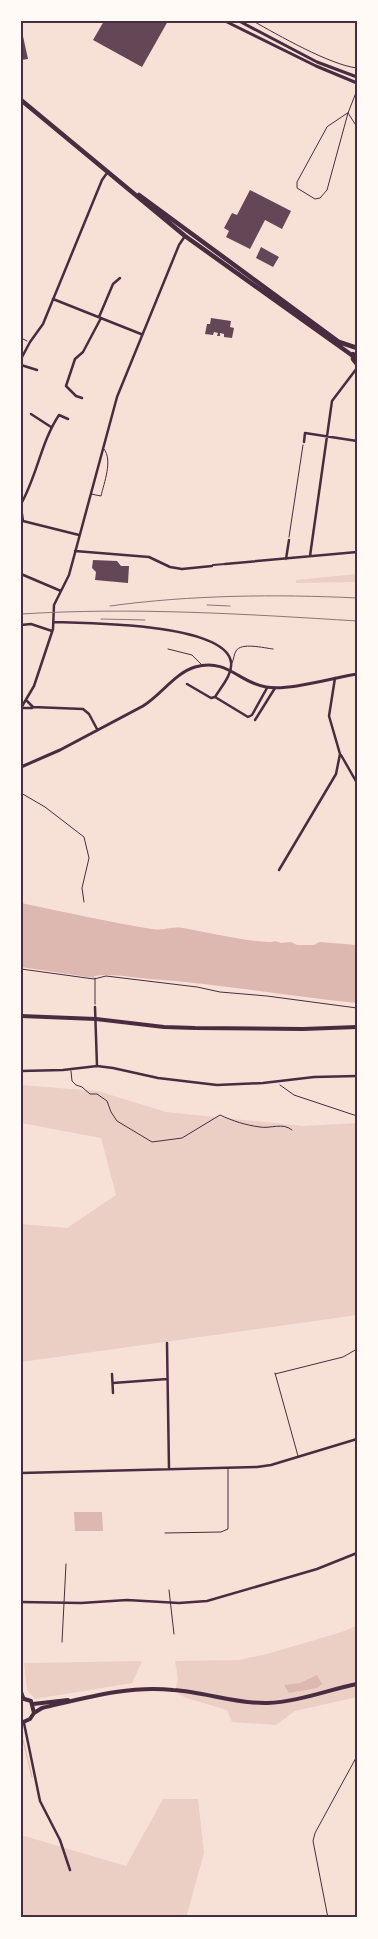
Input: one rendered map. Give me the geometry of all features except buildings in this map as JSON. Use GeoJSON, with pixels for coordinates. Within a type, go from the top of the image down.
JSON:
{"type":"FeatureCollection","features":[{"type":"Feature","properties":{"kind":"main road"},"geometry":{"type":"LineString","coordinates":[[21,100],[187,234],[322,336],[347,350],[357,364]]}},
{"type":"Feature","properties":{"kind":"main road"},"geometry":{"type":"LineString","coordinates":[[187,234],[339,342],[357,348],[353,356]]}},
{"type":"Feature","properties":{"kind":"main road"},"geometry":{"type":"LineString","coordinates":[[21,1016],[96,1019],[195,1028],[303,1029],[357,1027]]}},
{"type":"Feature","properties":{"kind":"main road"},"geometry":{"type":"LineString","coordinates":[[22,1698],[33,1704],[159,1688],[242,1701],[270,1703],[357,1684]]}},
{"type":"Feature","properties":{"kind":"main road"},"geometry":{"type":"LineString","coordinates":[[22,1723],[30,1720],[34,1713],[42,1708],[87,1697]]}},
{"type":"Feature","properties":{"kind":"main road"},"geometry":{"type":"LineString","coordinates":[[33,1704],[34,1713]]}},
{"type":"Feature","properties":{"kind":"street"},"geometry":{"type":"LineString","coordinates":[[225,21],[265,42],[357,83]]}},
{"type":"Feature","properties":{"kind":"street"},"geometry":{"type":"LineString","coordinates":[[239,21],[316,62],[357,77]]}},
{"type":"Feature","properties":{"kind":"street"},"geometry":{"type":"LineString","coordinates":[[21,359],[43,324],[102,180],[108,172]]}},
{"type":"Feature","properties":{"kind":"street"},"geometry":{"type":"LineString","coordinates":[[21,708],[27,701],[34,686],[52,631],[54,605],[68,579],[117,397],[179,245],[187,234]]}},
{"type":"Feature","properties":{"kind":"street"},"geometry":{"type":"LineString","coordinates":[[82,398],[76,396],[66,386],[75,359],[83,352],[100,318],[113,284],[120,278]]}},
{"type":"Feature","properties":{"kind":"street"},"geometry":{"type":"LineString","coordinates":[[53,299],[142,334]]}},
{"type":"Feature","properties":{"kind":"street"},"geometry":{"type":"LineString","coordinates":[[21,365],[37,370]]}},
{"type":"Feature","properties":{"kind":"street"},"geometry":{"type":"LineString","coordinates":[[310,556],[332,401],[357,368]]}},
{"type":"Feature","properties":{"kind":"street"},"geometry":{"type":"LineString","coordinates":[[31,414],[51,428]]}},
{"type":"Feature","properties":{"kind":"street"},"geometry":{"type":"LineString","coordinates":[[21,504],[30,488],[51,428],[59,415],[68,419]]}},
{"type":"Feature","properties":{"kind":"street"},"geometry":{"type":"LineString","coordinates":[[304,442],[305,433],[357,441]]}},
{"type":"Feature","properties":{"kind":"street"},"geometry":{"type":"LineString","coordinates":[[21,508],[24,521],[79,535]]}},
{"type":"Feature","properties":{"kind":"street"},"geometry":{"type":"LineString","coordinates":[[286,559],[289,540]]}},
{"type":"Feature","properties":{"kind":"street"},"geometry":{"type":"LineString","coordinates":[[76,551],[149,557],[170,567],[182,569],[357,552]]}},
{"type":"Feature","properties":{"kind":"street"},"geometry":{"type":"LineString","coordinates":[[21,574],[61,591]]}},
{"type":"Feature","properties":{"kind":"street"},"geometry":{"type":"LineString","coordinates":[[54,622],[119,624],[184,634],[213,643],[228,654],[231,663],[231,670],[215,697]]}},
{"type":"Feature","properties":{"kind":"street"},"geometry":{"type":"LineString","coordinates":[[21,625],[31,624],[52,631]]}},
{"type":"Feature","properties":{"kind":"street"},"geometry":{"type":"LineString","coordinates":[[21,767],[60,750],[150,702],[185,672],[202,666],[222,666],[267,688],[357,674]]}},
{"type":"Feature","properties":{"kind":"street"},"geometry":{"type":"LineString","coordinates":[[335,678],[329,716],[340,754],[357,783]]}},
{"type":"Feature","properties":{"kind":"street"},"geometry":{"type":"LineString","coordinates":[[187,684],[211,698],[215,697],[248,717],[252,715],[267,688]]}},
{"type":"Feature","properties":{"kind":"street"},"geometry":{"type":"LineString","coordinates":[[255,720],[275,688]]}},
{"type":"Feature","properties":{"kind":"street"},"geometry":{"type":"LineString","coordinates":[[27,701],[34,708]]}},
{"type":"Feature","properties":{"kind":"street"},"geometry":{"type":"LineString","coordinates":[[21,708],[83,709],[89,714],[97,729]]}},
{"type":"Feature","properties":{"kind":"street"},"geometry":{"type":"LineString","coordinates":[[279,870],[333,779],[340,754]]}},
{"type":"Feature","properties":{"kind":"street"},"geometry":{"type":"LineString","coordinates":[[95,1007],[97,1066]]}},
{"type":"Feature","properties":{"kind":"street"},"geometry":{"type":"LineString","coordinates":[[21,1070],[71,1070],[97,1066],[158,1078],[217,1085],[314,1077],[357,1076]]}},
{"type":"Feature","properties":{"kind":"street"},"geometry":{"type":"LineString","coordinates":[[167,1344],[169,1468]]}},
{"type":"Feature","properties":{"kind":"street"},"geometry":{"type":"LineString","coordinates":[[112,1374],[113,1393]]}},
{"type":"Feature","properties":{"kind":"street"},"geometry":{"type":"LineString","coordinates":[[113,1383],[167,1379]]}},
{"type":"Feature","properties":{"kind":"street"},"geometry":{"type":"LineString","coordinates":[[21,1472],[271,1465],[357,1439]]}},
{"type":"Feature","properties":{"kind":"street"},"geometry":{"type":"LineString","coordinates":[[21,1602],[64,1603],[127,1600],[195,1602],[216,1599],[317,1569],[357,1553]]}},
{"type":"Feature","properties":{"kind":"street"},"geometry":{"type":"LineString","coordinates":[[21,1690],[22,1698]]}},
{"type":"Feature","properties":{"kind":"street"},"geometry":{"type":"LineString","coordinates":[[22,1723],[40,1801],[60,1840],[70,1870]]}},
{"type":"Feature","properties":{"kind":"lane"},"geometry":{"type":"LineString","coordinates":[[253,21],[345,66],[357,68]]}},
{"type":"Feature","properties":{"kind":"lane"},"geometry":{"type":"LineString","coordinates":[[348,113],[328,127],[297,182],[297,188],[314,199],[320,198],[327,190],[348,113],[357,90]]}},
{"type":"Feature","properties":{"kind":"lane"},"geometry":{"type":"LineString","coordinates":[[348,113],[357,127]]}},
{"type":"Feature","properties":{"kind":"lane"},"geometry":{"type":"LineString","coordinates":[[90,494],[101,496],[108,460],[107,453],[102,448]]}},
{"type":"Feature","properties":{"kind":"lane"},"geometry":{"type":"LineString","coordinates":[[231,663],[235,651],[241,647],[257,646],[273,649]]}},
{"type":"Feature","properties":{"kind":"lane"},"geometry":{"type":"LineString","coordinates":[[168,649],[192,656],[202,666]]}},
{"type":"Feature","properties":{"kind":"lane"},"geometry":{"type":"LineString","coordinates":[[299,1456],[275,1373],[343,1357],[357,1349]]}},
{"type":"Feature","properties":{"kind":"lane"},"geometry":{"type":"LineString","coordinates":[[165,1533],[221,1532],[228,1529],[228,1467]]}},
{"type":"Feature","properties":{"kind":"lane"},"geometry":{"type":"LineString","coordinates":[[62,1642],[66,1564]]}},
{"type":"Feature","properties":{"kind":"lane"},"geometry":{"type":"LineString","coordinates":[[170,1590],[174,1634]]}},
{"type":"Feature","properties":{"kind":"path"},"geometry":{"type":"LineString","coordinates":[[21,338],[30,342]]}},
{"type":"Feature","properties":{"kind":"path"},"geometry":{"type":"LineString","coordinates":[[289,540],[304,442]]}},
{"type":"Feature","properties":{"kind":"path"},"geometry":{"type":"LineString","coordinates":[[21,793],[46,807],[84,837],[89,858],[82,888],[84,902]]}},
{"type":"Feature","properties":{"kind":"path"},"geometry":{"type":"LineString","coordinates":[[21,969],[95,978],[106,976],[357,1008]]}},
{"type":"Feature","properties":{"kind":"path"},"geometry":{"type":"LineString","coordinates":[[95,978],[95,1007]]}},
{"type":"Feature","properties":{"kind":"path"},"geometry":{"type":"LineString","coordinates":[[71,1070],[72,1080],[76,1085],[82,1086],[90,1094],[97,1094],[107,1101],[117,1121],[152,1142],[182,1138],[220,1115],[234,1122],[262,1128],[275,1126],[288,1127],[292,1130]]}},
{"type":"Feature","properties":{"kind":"path"},"geometry":{"type":"LineString","coordinates":[[275,1081],[294,1096],[357,1116]]}},
{"type":"Feature","properties":{"kind":"path"},"geometry":{"type":"LineString","coordinates":[[328,1918],[313,1841],[315,1833],[357,1756]]}},
{"type":"Feature","properties":{"kind":"shaded area"},"geometry":{"type":"Polygon","coordinates":[[[357,574],[357,582],[296,583],[296,580],[357,574]]]}},
{"type":"Feature","properties":{"kind":"shaded area"},"geometry":{"type":"Polygon","coordinates":[[[21,903],[152,929],[179,928],[246,940],[291,942],[297,945],[314,945],[319,942],[357,945],[357,1003],[123,976],[101,975],[94,976],[94,978],[21,967],[21,903]]]}},
{"type":"Feature","properties":{"kind":"shaded area"},"geometry":{"type":"Polygon","coordinates":[[[21,1085],[98,1091],[166,1112],[303,1126],[357,1123],[357,1315],[21,1362],[21,1224],[67,1228],[116,1195],[101,1138],[21,1123],[21,1085]]]}},
{"type":"Feature","properties":{"kind":"shaded area"},"geometry":{"type":"Polygon","coordinates":[[[74,1512],[102,1512],[103,1531],[75,1531],[74,1512]]]}},
{"type":"Feature","properties":{"kind":"shaded area"},"geometry":{"type":"Polygon","coordinates":[[[357,1625],[357,1697],[295,1711],[276,1725],[232,1722],[227,1710],[186,1698],[175,1692],[178,1679],[175,1661],[239,1660],[267,1654],[345,1631],[357,1625]]]}},
{"type":"Feature","properties":{"kind":"shaded area"},"geometry":{"type":"Polygon","coordinates":[[[142,1661],[132,1683],[35,1699],[27,1690],[24,1663],[142,1661]]]}},
{"type":"Feature","properties":{"kind":"shaded area"},"geometry":{"type":"Polygon","coordinates":[[[317,1675],[322,1684],[317,1688],[289,1693],[284,1685],[300,1683],[317,1675]]]}},
{"type":"Feature","properties":{"kind":"shaded area"},"geometry":{"type":"Polygon","coordinates":[[[163,1799],[198,1799],[204,1853],[186,1918],[21,1918],[21,1835],[126,1866],[163,1799]]]}},
{"type":"Feature","properties":{"kind":"waterway"},"geometry":{"type":"LineString","coordinates":[[21,1732],[32,1777]]}},
{"type":"Feature","properties":{"kind":"railway"},"geometry":{"type":"LineString","coordinates":[[110,606],[140,602],[233,596],[357,598]]}},
{"type":"Feature","properties":{"kind":"railway"},"geometry":{"type":"LineString","coordinates":[[207,605],[230,606]]}},
{"type":"Feature","properties":{"kind":"railway"},"geometry":{"type":"LineString","coordinates":[[21,614],[147,611],[357,621]]}},
{"type":"Feature","properties":{"kind":"railway"},"geometry":{"type":"LineString","coordinates":[[101,619],[145,620]]}}]}
